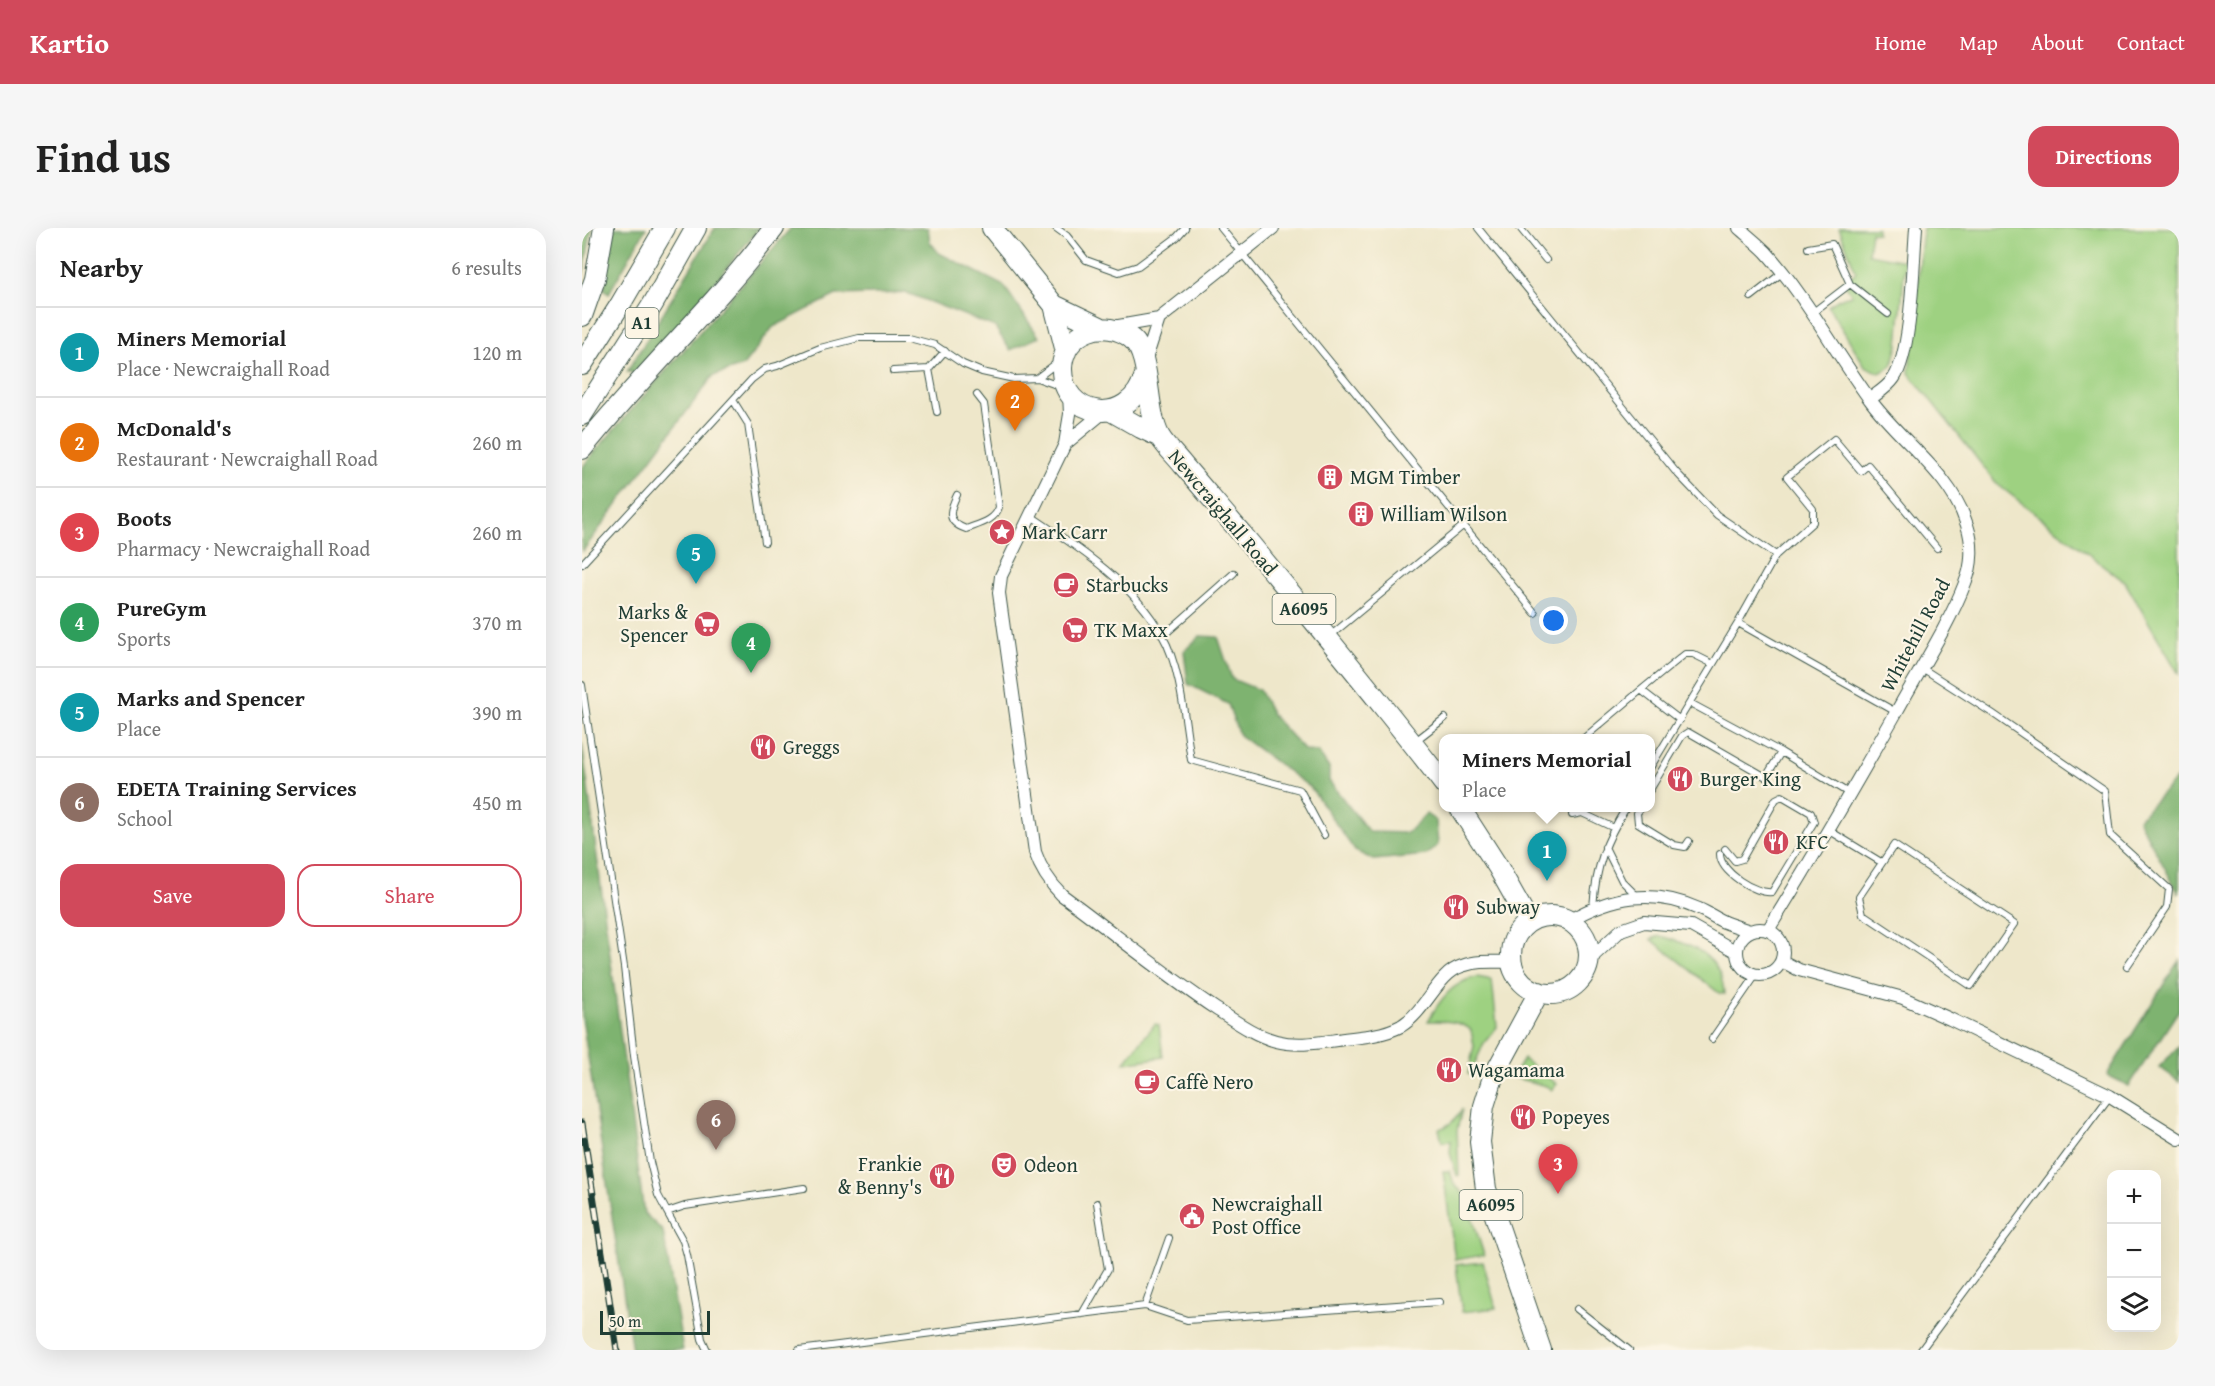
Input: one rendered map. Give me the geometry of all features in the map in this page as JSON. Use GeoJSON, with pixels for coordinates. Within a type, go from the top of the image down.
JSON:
{"type":"FeatureCollection","features":[{"type":"Feature","properties":{"kind":"main road"},"geometry":{"type":"LineString","coordinates":[[582,316],[599,260],[604,228]]}},
{"type":"Feature","properties":{"kind":"main road","name":"A1"},"geometry":{"type":"LineString","coordinates":[[582,365],[665,228]]}},
{"type":"Feature","properties":{"kind":"main road","name":"A1"},"geometry":{"type":"LineString","coordinates":[[582,415],[648,312],[696,228]]}},
{"type":"Feature","properties":{"kind":"main road"},"geometry":{"type":"LineString","coordinates":[[582,449],[620,402],[732,280],[774,228]]}},
{"type":"Feature","properties":{"kind":"main road"},"geometry":{"type":"LineString","coordinates":[[983,228],[1011,253]]}},
{"type":"Feature","properties":{"kind":"main road","name":"Newcraighall Road"},"geometry":{"type":"LineString","coordinates":[[992,228],[1054,305],[1105,328],[1123,332],[1133,339],[1141,350],[1151,409],[1160,437],[1328,637],[1439,779]]}},
{"type":"Feature","properties":{"kind":"main road","name":"Newcraighall Road"},"geometry":{"type":"LineString","coordinates":[[1054,305],[1065,355],[1062,368],[1068,391],[1078,403],[1091,409],[1108,411],[1160,437]]}},
{"type":"Feature","properties":{"kind":"main road"},"geometry":{"type":"LineString","coordinates":[[1065,355],[1072,342],[1080,335],[1105,328]]}},
{"type":"Feature","properties":{"kind":"main road"},"geometry":{"type":"LineString","coordinates":[[1108,411],[1124,406],[1134,398],[1141,387],[1145,368]]}},
{"type":"Feature","properties":{"kind":"main road"},"geometry":{"type":"LineString","coordinates":[[1463,812],[1498,867],[1528,922]]}},
{"type":"Feature","properties":{"kind":"main road"},"geometry":{"type":"LineString","coordinates":[[1548,915],[1570,921],[1579,928],[1586,939],[1589,960],[1582,977],[1575,986],[1562,992],[1553,994],[1527,987],[1518,977],[1512,962],[1513,943],[1517,934],[1528,922],[1548,915]]}},
{"type":"Feature","properties":{"kind":"main road","name":"A6095"},"geometry":{"type":"LineString","coordinates":[[1539,992],[1493,1077],[1484,1106],[1480,1142],[1486,1189],[1541,1350]]}},
{"type":"Feature","properties":{"kind":"street"},"geometry":{"type":"LineString","coordinates":[[1105,328],[1160,319],[1273,228]]}},
{"type":"Feature","properties":{"kind":"street","name":"Whitehill Road"},"geometry":{"type":"LineString","coordinates":[[1739,228],[1765,252],[1782,273],[1887,422],[1946,482],[1968,526],[1972,554],[1966,581],[1921,668],[1830,831],[1768,930]]}},
{"type":"Feature","properties":{"kind":"street"},"geometry":{"type":"LineString","coordinates":[[1870,399],[1893,380],[1900,366],[1906,344],[1916,228]]}},
{"type":"Feature","properties":{"kind":"street"},"geometry":{"type":"LineString","coordinates":[[1145,368],[1160,319]]}},
{"type":"Feature","properties":{"kind":"street"},"geometry":{"type":"LineString","coordinates":[[1068,391],[1070,414],[1065,444],[1001,576],[999,593],[1035,852],[1048,881],[1062,895],[1197,996],[1251,1031],[1277,1041],[1293,1044],[1369,1036],[1392,1030],[1420,1011],[1451,971],[1475,962],[1512,962]]}},
{"type":"Feature","properties":{"kind":"street"},"geometry":{"type":"LineString","coordinates":[[1065,444],[1108,411]]}},
{"type":"Feature","properties":{"kind":"street"},"geometry":{"type":"LineString","coordinates":[[1570,921],[1593,907],[1623,898],[1656,896],[1698,908],[1722,921],[1750,931]]}},
{"type":"Feature","properties":{"kind":"street"},"geometry":{"type":"LineString","coordinates":[[1589,960],[1621,930],[1644,922],[1691,926],[1737,952]]}},
{"type":"Feature","properties":{"kind":"street"},"geometry":{"type":"LineString","coordinates":[[1768,930],[1780,939],[1783,946],[1782,961],[1774,971],[1756,975],[1744,969],[1737,952],[1741,939],[1750,931],[1768,930]]}},
{"type":"Feature","properties":{"kind":"street"},"geometry":{"type":"LineString","coordinates":[[1782,961],[1799,970],[1903,998],[2110,1096],[2179,1138]]}},
{"type":"Feature","properties":{"kind":"lane"},"geometry":{"type":"LineString","coordinates":[[1056,228],[1067,236],[1086,260],[1119,272],[1138,266],[1177,237],[1185,228]]}},
{"type":"Feature","properties":{"kind":"lane"},"geometry":{"type":"LineString","coordinates":[[1221,228],[1535,613]]}},
{"type":"Feature","properties":{"kind":"lane"},"geometry":{"type":"LineString","coordinates":[[1478,228],[1675,471],[1717,515],[1776,555]]}},
{"type":"Feature","properties":{"kind":"lane"},"geometry":{"type":"LineString","coordinates":[[1520,228],[1546,260]]}},
{"type":"Feature","properties":{"kind":"lane"},"geometry":{"type":"LineString","coordinates":[[1808,248],[1832,244],[1850,284],[1888,314]]}},
{"type":"Feature","properties":{"kind":"lane"},"geometry":{"type":"LineString","coordinates":[[1751,297],[1782,273]]}},
{"type":"Feature","properties":{"kind":"lane"},"geometry":{"type":"LineString","coordinates":[[1812,313],[1850,284]]}},
{"type":"Feature","properties":{"kind":"lane"},"geometry":{"type":"LineString","coordinates":[[582,564],[752,379],[765,369],[820,348],[858,338],[909,338],[935,345],[963,364],[982,372],[1014,379],[1037,378],[1068,391]]}},
{"type":"Feature","properties":{"kind":"lane"},"geometry":{"type":"LineString","coordinates":[[893,371],[929,369],[945,351]]}},
{"type":"Feature","properties":{"kind":"lane"},"geometry":{"type":"LineString","coordinates":[[1037,378],[1065,355]]}},
{"type":"Feature","properties":{"kind":"lane"},"geometry":{"type":"LineString","coordinates":[[929,369],[937,412]]}},
{"type":"Feature","properties":{"kind":"lane"},"geometry":{"type":"LineString","coordinates":[[957,495],[950,509],[951,519],[958,526],[966,529],[992,518],[997,513],[999,507],[984,404],[977,395]]}},
{"type":"Feature","properties":{"kind":"lane"},"geometry":{"type":"LineString","coordinates":[[733,400],[748,424],[765,542]]}},
{"type":"Feature","properties":{"kind":"lane"},"geometry":{"type":"LineString","coordinates":[[1655,760],[1738,623],[1776,555],[1813,522],[1813,509],[1787,477],[1834,439],[1861,471],[1868,465],[1937,548]]}},
{"type":"Feature","properties":{"kind":"lane"},"geometry":{"type":"LineString","coordinates":[[1031,516],[1070,542],[1128,590],[1163,636],[1176,674],[1191,760],[1300,790],[1324,835]]}},
{"type":"Feature","properties":{"kind":"lane"},"geometry":{"type":"LineString","coordinates":[[1328,637],[1464,525]]}},
{"type":"Feature","properties":{"kind":"lane"},"geometry":{"type":"LineString","coordinates":[[1163,636],[1234,573]]}},
{"type":"Feature","properties":{"kind":"lane"},"geometry":{"type":"LineString","coordinates":[[1738,623],[1896,712]]}},
{"type":"Feature","properties":{"kind":"lane"},"geometry":{"type":"LineString","coordinates":[[1589,734],[1685,654],[1694,654],[1713,664]]}},
{"type":"Feature","properties":{"kind":"lane"},"geometry":{"type":"LineString","coordinates":[[1921,668],[1992,713],[2105,791],[2110,835],[2169,889],[2167,907],[2127,966]]}},
{"type":"Feature","properties":{"kind":"lane"},"geometry":{"type":"LineString","coordinates":[[582,685],[650,1162],[658,1195],[685,1248],[702,1339],[707,1350]]}},
{"type":"Feature","properties":{"kind":"lane"},"geometry":{"type":"LineString","coordinates":[[1641,690],[1680,720]]}},
{"type":"Feature","properties":{"kind":"lane"},"geometry":{"type":"LineString","coordinates":[[1690,703],[1781,752],[1851,794]]}},
{"type":"Feature","properties":{"kind":"lane"},"geometry":{"type":"LineString","coordinates":[[1412,743],[1445,718]]}},
{"type":"Feature","properties":{"kind":"lane"},"geometry":{"type":"LineString","coordinates":[[1655,782],[1682,736],[1688,732],[1766,777],[1781,752]]}},
{"type":"Feature","properties":{"kind":"lane"},"geometry":{"type":"LineString","coordinates":[[1782,796],[1811,813],[1814,822],[1772,892],[1763,893],[1728,872],[1720,860],[1722,851],[1735,861],[1742,858],[1776,798],[1782,796]]}},
{"type":"Feature","properties":{"kind":"lane"},"geometry":{"type":"LineString","coordinates":[[1593,907],[1605,847],[1623,812]]}},
{"type":"Feature","properties":{"kind":"lane"},"geometry":{"type":"LineString","coordinates":[[1638,812],[1638,823],[1674,845],[1685,847],[1689,841]]}},
{"type":"Feature","properties":{"kind":"lane"},"geometry":{"type":"LineString","coordinates":[[1572,815],[1582,813],[1614,828]]}},
{"type":"Feature","properties":{"kind":"lane"},"geometry":{"type":"LineString","coordinates":[[1830,831],[1881,862]]}},
{"type":"Feature","properties":{"kind":"lane"},"geometry":{"type":"LineString","coordinates":[[1894,845],[2014,924],[1971,986],[1863,914],[1859,897],[1881,862],[1894,845]]}},
{"type":"Feature","properties":{"kind":"lane"},"geometry":{"type":"LineString","coordinates":[[1605,847],[1622,881],[1638,897]]}},
{"type":"Feature","properties":{"kind":"lane"},"geometry":{"type":"LineString","coordinates":[[1712,1040],[1756,975]]}},
{"type":"Feature","properties":{"kind":"lane"},"geometry":{"type":"LineString","coordinates":[[1921,1350],[2110,1096]]}},
{"type":"Feature","properties":{"kind":"lane"},"geometry":{"type":"LineString","coordinates":[[667,1212],[685,1206],[804,1188]]}},
{"type":"Feature","properties":{"kind":"lane"},"geometry":{"type":"LineString","coordinates":[[1082,1314],[1108,1269],[1097,1203]]}},
{"type":"Feature","properties":{"kind":"lane"},"geometry":{"type":"LineString","coordinates":[[1145,1306],[1169,1238]]}},
{"type":"Feature","properties":{"kind":"lane"},"geometry":{"type":"LineString","coordinates":[[799,1350],[1145,1306],[1187,1320],[1439,1302]]}},
{"type":"Feature","properties":{"kind":"lane"},"geometry":{"type":"LineString","coordinates":[[1577,1309],[1629,1350]]}},
{"type":"Feature","properties":{"kind":"green space"},"geometry":{"type":"Polygon","coordinates":[[[582,228],[592,228],[582,276],[582,228]]]}},
{"type":"Feature","properties":{"kind":"green space"},"geometry":{"type":"Polygon","coordinates":[[[614,228],[646,228],[609,293],[604,289],[614,228]]]}},
{"type":"Feature","properties":{"kind":"green space"},"geometry":{"type":"Polygon","coordinates":[[[715,228],[759,228],[692,311],[634,373],[627,372],[715,228]]]}},
{"type":"Feature","properties":{"kind":"green space"},"geometry":{"type":"Polygon","coordinates":[[[791,228],[928,228],[930,242],[939,253],[1004,286],[1039,337],[1010,350],[995,327],[907,293],[836,295],[773,327],[743,366],[713,376],[582,552],[582,468],[791,228]]]}},
{"type":"Feature","properties":{"kind":"green space"},"geometry":{"type":"Polygon","coordinates":[[[1839,228],[1877,228],[1877,233],[1871,232],[1868,254],[1905,261],[1898,345],[1892,366],[1880,373],[1865,366],[1828,306],[1852,295],[1844,282],[1856,272],[1839,228]]]}},
{"type":"Feature","properties":{"kind":"green space"},"geometry":{"type":"Polygon","coordinates":[[[1923,228],[2179,228],[2179,674],[2125,582],[1997,484],[1909,373],[1923,228]]]}},
{"type":"Feature","properties":{"kind":"green space"},"geometry":{"type":"Polygon","coordinates":[[[1200,636],[1218,637],[1232,679],[1259,690],[1273,716],[1305,751],[1318,752],[1329,768],[1329,781],[1369,832],[1407,833],[1426,814],[1436,821],[1438,845],[1426,855],[1374,860],[1355,851],[1311,788],[1239,735],[1228,704],[1188,684],[1184,651],[1200,636]]]}},
{"type":"Feature","properties":{"kind":"green space"},"geometry":{"type":"Polygon","coordinates":[[[582,743],[644,1213],[663,1231],[683,1350],[632,1350],[582,1017],[582,743]]]}},
{"type":"Feature","properties":{"kind":"green space"},"geometry":{"type":"Polygon","coordinates":[[[2179,776],[2179,894],[2138,819],[2179,776]]]}},
{"type":"Feature","properties":{"kind":"green space"},"geometry":{"type":"Polygon","coordinates":[[[1660,936],[1684,943],[1712,961],[1722,981],[1724,994],[1719,993],[1651,939],[1660,936]]]}},
{"type":"Feature","properties":{"kind":"green space"},"geometry":{"type":"Polygon","coordinates":[[[2179,960],[2179,1010],[2129,1086],[2107,1075],[2179,960]]]}},
{"type":"Feature","properties":{"kind":"green space"},"geometry":{"type":"Polygon","coordinates":[[[1477,977],[1492,980],[1497,1027],[1484,1043],[1468,1074],[1474,1046],[1471,1030],[1456,1023],[1428,1021],[1448,993],[1460,983],[1477,977]]]}},
{"type":"Feature","properties":{"kind":"green space"},"geometry":{"type":"Polygon","coordinates":[[[1155,1024],[1159,1025],[1163,1057],[1124,1063],[1155,1024]]]}},
{"type":"Feature","properties":{"kind":"green space"},"geometry":{"type":"Polygon","coordinates":[[[2179,1047],[2179,1081],[2159,1067],[2179,1047]]]}},
{"type":"Feature","properties":{"kind":"green space"},"geometry":{"type":"Polygon","coordinates":[[[1523,1059],[1557,1084],[1552,1090],[1546,1086],[1512,1077],[1523,1059]]]}},
{"type":"Feature","properties":{"kind":"green space"},"geometry":{"type":"Polygon","coordinates":[[[1462,1109],[1457,1130],[1459,1175],[1457,1176],[1450,1153],[1451,1141],[1442,1142],[1439,1129],[1452,1122],[1462,1109]]]}},
{"type":"Feature","properties":{"kind":"green space"},"geometry":{"type":"Polygon","coordinates":[[[1443,1171],[1450,1171],[1454,1184],[1465,1195],[1484,1255],[1455,1260],[1443,1171]]]}},
{"type":"Feature","properties":{"kind":"green space"},"geometry":{"type":"Polygon","coordinates":[[[1483,1262],[1496,1308],[1462,1312],[1456,1265],[1483,1262]]]}},
{"type":"Feature","properties":{"kind":"railway"},"geometry":{"type":"LineString","coordinates":[[582,1123],[617,1350]]}},
{"type":"Feature","properties":{"kind":"place","name":"McDonald's"},"geometry":{"type":"Point","coordinates":[1015,431]}},
{"type":"Feature","properties":{"kind":"place","name":"MGM Timber"},"geometry":{"type":"Point","coordinates":[1330,477]}},
{"type":"Feature","properties":{"kind":"place","name":"William Wilson"},"geometry":{"type":"Point","coordinates":[1361,514]}},
{"type":"Feature","properties":{"kind":"place","name":"Mark Carr"},"geometry":{"type":"Point","coordinates":[1002,532]}},
{"type":"Feature","properties":{"kind":"place","name":"Marks and Spencer"},"geometry":{"type":"Point","coordinates":[696,584]}},
{"type":"Feature","properties":{"kind":"place","name":"Starbucks"},"geometry":{"type":"Point","coordinates":[1066,585]}},
{"type":"Feature","properties":{"kind":"place","name":"Marks & Spencer"},"geometry":{"type":"Point","coordinates":[707,624]}},
{"type":"Feature","properties":{"kind":"place","name":"TK Maxx"},"geometry":{"type":"Point","coordinates":[1075,630]}},
{"type":"Feature","properties":{"kind":"place","name":"PureGym"},"geometry":{"type":"Point","coordinates":[751,673]}},
{"type":"Feature","properties":{"kind":"place","name":"Greggs"},"geometry":{"type":"Point","coordinates":[763,747]}},
{"type":"Feature","properties":{"kind":"place","name":"Burger King"},"geometry":{"type":"Point","coordinates":[1680,779]}},
{"type":"Feature","properties":{"kind":"place","name":"KFC"},"geometry":{"type":"Point","coordinates":[1776,842]}},
{"type":"Feature","properties":{"kind":"place","name":"Miners Memorial"},"geometry":{"type":"Point","coordinates":[1547,881]}},
{"type":"Feature","properties":{"kind":"place","name":"Subway"},"geometry":{"type":"Point","coordinates":[1456,907]}},
{"type":"Feature","properties":{"kind":"place","name":"Wagamama"},"geometry":{"type":"Point","coordinates":[1449,1070]}},
{"type":"Feature","properties":{"kind":"place","name":"Caffè Nero"},"geometry":{"type":"Point","coordinates":[1147,1082]}},
{"type":"Feature","properties":{"kind":"place","name":"Popeyes"},"geometry":{"type":"Point","coordinates":[1523,1117]}},
{"type":"Feature","properties":{"kind":"place","name":"EDETA Training Services"},"geometry":{"type":"Point","coordinates":[716,1150]}},
{"type":"Feature","properties":{"kind":"place","name":"Odeon"},"geometry":{"type":"Point","coordinates":[1004,1165]}},
{"type":"Feature","properties":{"kind":"place","name":"Frankie & Benny's"},"geometry":{"type":"Point","coordinates":[942,1176]}},
{"type":"Feature","properties":{"kind":"place","name":"Boots"},"geometry":{"type":"Point","coordinates":[1558,1194]}},
{"type":"Feature","properties":{"kind":"place","name":"Newcraighall Post Office"},"geometry":{"type":"Point","coordinates":[1192,1216]}}]}
